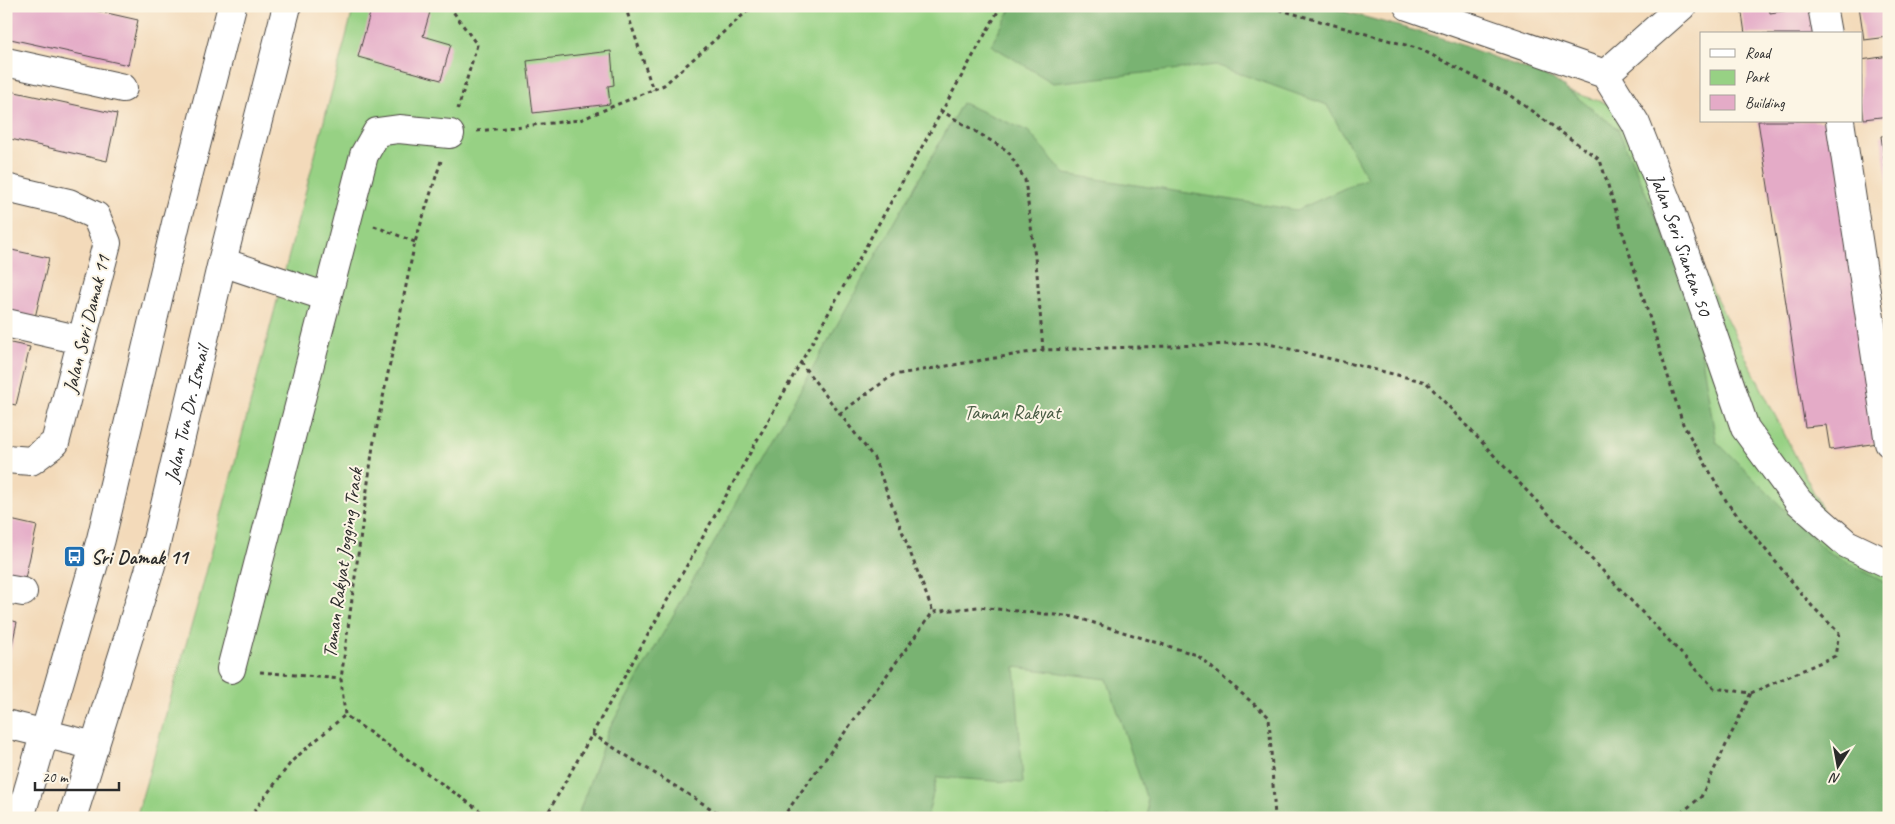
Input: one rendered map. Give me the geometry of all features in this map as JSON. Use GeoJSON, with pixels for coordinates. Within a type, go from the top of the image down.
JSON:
{"type":"FeatureCollection","features":[{"type":"Feature","properties":{"kind":"street"},"geometry":{"type":"LineString","coordinates":[[20,818],[101,539],[177,219],[232,6]]}},
{"type":"Feature","properties":{"kind":"street","name":"Jalan Tun Dr. Ismail"},"geometry":{"type":"LineString","coordinates":[[72,818],[151,565],[222,262],[287,6]]}},
{"type":"Feature","properties":{"kind":"street"},"geometry":{"type":"LineString","coordinates":[[1408,6],[1605,74],[1682,6]]}},
{"type":"Feature","properties":{"kind":"street"},"geometry":{"type":"LineString","coordinates":[[1822,6],[1827,32]]}},
{"type":"Feature","properties":{"kind":"street"},"geometry":{"type":"LineString","coordinates":[[6,62],[123,88]]}},
{"type":"Feature","properties":{"kind":"street","name":"Jalan Seri Siantan 50"},"geometry":{"type":"LineString","coordinates":[[1605,74],[1636,124],[1669,207],[1745,428],[1799,502],[1847,544],[1889,564]]}},
{"type":"Feature","properties":{"kind":"street"},"geometry":{"type":"LineString","coordinates":[[1840,122],[1889,443]]}},
{"type":"Feature","properties":{"kind":"street"},"geometry":{"type":"LineString","coordinates":[[231,669],[364,155],[377,132],[399,129],[450,134]]}},
{"type":"Feature","properties":{"kind":"street","name":"Jalan Seri Damak 11"},"geometry":{"type":"LineString","coordinates":[[6,188],[69,203],[96,216],[107,243],[55,443],[31,461],[6,459]]}},
{"type":"Feature","properties":{"kind":"street"},"geometry":{"type":"LineString","coordinates":[[222,262],[327,297]]}},
{"type":"Feature","properties":{"kind":"street"},"geometry":{"type":"LineString","coordinates":[[6,323],[82,340]]}},
{"type":"Feature","properties":{"kind":"street"},"geometry":{"type":"LineString","coordinates":[[6,724],[95,746]]}},
{"type":"Feature","properties":{"kind":"path","name":"Taman Rakyat Jogging Track"},"geometry":{"type":"LineString","coordinates":[[345,715],[341,679],[373,446],[415,242],[477,45],[449,6]]}},
{"type":"Feature","properties":{"kind":"path"},"geometry":{"type":"LineString","coordinates":[[625,6],[653,90]]}},
{"type":"Feature","properties":{"kind":"path"},"geometry":{"type":"LineString","coordinates":[[450,134],[580,120],[653,90],[664,85],[753,6]]}},
{"type":"Feature","properties":{"kind":"path"},"geometry":{"type":"LineString","coordinates":[[545,818],[940,110],[1001,6]]}},
{"type":"Feature","properties":{"kind":"path"},"geometry":{"type":"LineString","coordinates":[[840,414],[893,375],[1043,350],[1265,343],[1426,382],[1714,688],[1751,694],[1834,656],[1838,632],[1812,606],[1728,504],[1683,424],[1600,160],[1508,94],[1420,49],[1266,6]]}},
{"type":"Feature","properties":{"kind":"path"},"geometry":{"type":"LineString","coordinates":[[940,110],[1008,152],[1025,180],[1037,273],[1043,350]]}},
{"type":"Feature","properties":{"kind":"path"},"geometry":{"type":"LineString","coordinates":[[348,216],[415,242]]}},
{"type":"Feature","properties":{"kind":"path"},"geometry":{"type":"LineString","coordinates":[[800,362],[874,458],[933,612]]}},
{"type":"Feature","properties":{"kind":"path"},"geometry":{"type":"LineString","coordinates":[[782,818],[933,612],[978,607],[1075,617],[1197,655],[1269,717],[1275,818]]}},
{"type":"Feature","properties":{"kind":"path"},"geometry":{"type":"LineString","coordinates":[[231,669],[341,679]]}},
{"type":"Feature","properties":{"kind":"path"},"geometry":{"type":"LineString","coordinates":[[1675,818],[1701,797],[1751,694]]}},
{"type":"Feature","properties":{"kind":"path"},"geometry":{"type":"LineString","coordinates":[[249,818],[292,761],[345,715],[490,818]]}},
{"type":"Feature","properties":{"kind":"path"},"geometry":{"type":"LineString","coordinates":[[592,734],[726,818]]}},
{"type":"Feature","properties":{"kind":"green space","name":"Taman Rakyat"},"geometry":{"type":"Polygon","coordinates":[[[354,6],[1303,6],[1621,108],[1837,539],[1889,556],[1889,818],[136,818],[201,592],[354,6]]]}},
{"type":"Feature","properties":{"kind":"green space"},"geometry":{"type":"Polygon","coordinates":[[[1013,6],[1324,6],[1442,38],[1553,79],[1618,129],[1692,299],[1716,441],[1825,550],[1889,585],[1889,818],[1148,818],[1147,800],[1107,679],[1015,667],[1023,783],[937,777],[927,818],[577,818],[608,731],[962,103],[1028,131],[1065,174],[1297,210],[1367,178],[1327,105],[1216,65],[1053,83],[991,45],[1013,6]]]}},
{"type":"Feature","properties":{"kind":"building"},"geometry":{"type":"Polygon","coordinates":[[[6,6],[76,6],[138,20],[128,65],[6,38],[6,6]]]}},
{"type":"Feature","properties":{"kind":"building"},"geometry":{"type":"Polygon","coordinates":[[[372,6],[410,6],[430,12],[423,36],[451,44],[441,80],[358,57],[372,6]]]}},
{"type":"Feature","properties":{"kind":"building"},"geometry":{"type":"Polygon","coordinates":[[[1741,6],[1769,6],[1770,13],[1816,6],[1822,32],[1745,32],[1741,6]]]}},
{"type":"Feature","properties":{"kind":"building"},"geometry":{"type":"Polygon","coordinates":[[[1859,6],[1889,6],[1889,37],[1864,40],[1859,6]]]}},
{"type":"Feature","properties":{"kind":"building"},"geometry":{"type":"Polygon","coordinates":[[[611,51],[614,85],[608,86],[610,104],[533,113],[527,61],[611,51]]]}},
{"type":"Feature","properties":{"kind":"building"},"geometry":{"type":"Polygon","coordinates":[[[1889,56],[1889,116],[1864,119],[1862,106],[1862,60],[1889,56]]]}},
{"type":"Feature","properties":{"kind":"building"},"geometry":{"type":"Polygon","coordinates":[[[6,90],[117,114],[107,161],[6,138],[6,90]]]}},
{"type":"Feature","properties":{"kind":"building"},"geometry":{"type":"Polygon","coordinates":[[[1758,122],[1836,122],[1885,442],[1830,450],[1826,425],[1805,427],[1758,122]]]}},
{"type":"Feature","properties":{"kind":"building"},"geometry":{"type":"Polygon","coordinates":[[[1889,135],[1889,186],[1888,186],[1881,136],[1889,135]]]}},
{"type":"Feature","properties":{"kind":"building"},"geometry":{"type":"Polygon","coordinates":[[[7,249],[49,258],[33,326],[6,319],[7,249]]]}},
{"type":"Feature","properties":{"kind":"building"},"geometry":{"type":"Polygon","coordinates":[[[6,342],[30,347],[16,405],[6,403],[6,342]]]}},
{"type":"Feature","properties":{"kind":"building"},"geometry":{"type":"Polygon","coordinates":[[[6,519],[37,526],[24,583],[6,579],[6,519]]]}},
{"type":"Feature","properties":{"kind":"building"},"geometry":{"type":"Polygon","coordinates":[[[6,619],[17,622],[7,667],[6,667],[6,619]]]}},
{"type":"Feature","properties":{"kind":"place","name":"Sri Damak 11"},"geometry":{"type":"Point","coordinates":[75,557]}}]}
